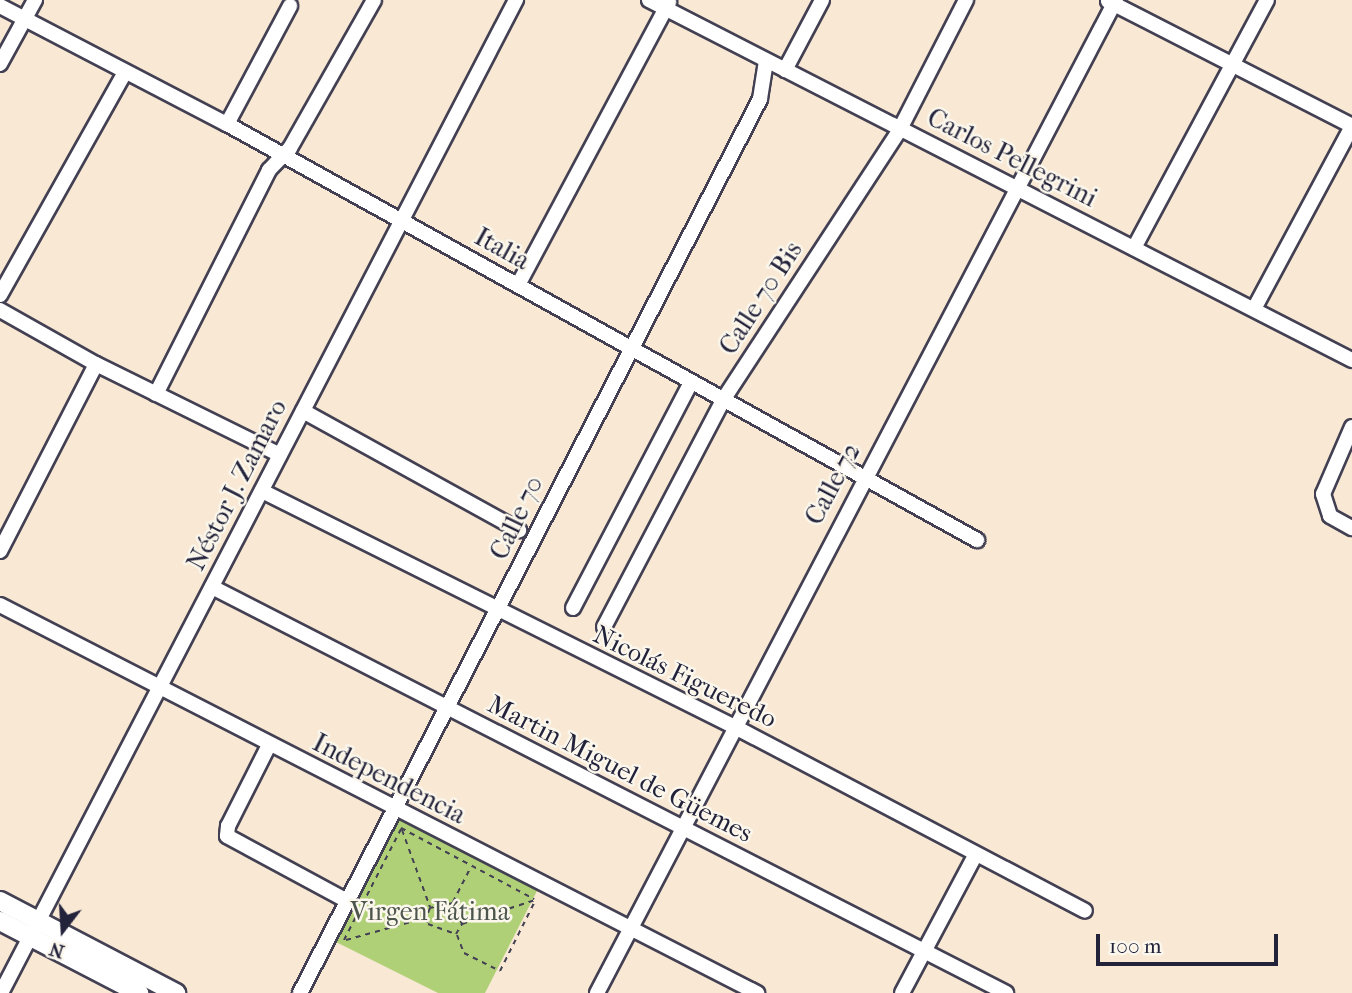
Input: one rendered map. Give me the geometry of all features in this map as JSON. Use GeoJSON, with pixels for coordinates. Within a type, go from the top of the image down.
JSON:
{"type":"FeatureCollection","features":[{"type":"Feature","properties":{"kind":"main road"},"geometry":{"type":"LineString","coordinates":[[0,901],[34,929],[139,993]]}},
{"type":"Feature","properties":{"kind":"main road"},"geometry":{"type":"LineString","coordinates":[[0,921],[34,929],[176,993]]}},
{"type":"Feature","properties":{"kind":"street"},"geometry":{"type":"LineString","coordinates":[[0,64],[35,0]]}},
{"type":"Feature","properties":{"kind":"street"},"geometry":{"type":"LineString","coordinates":[[156,394],[269,170],[281,156],[374,0]]}},
{"type":"Feature","properties":{"kind":"street","name":"Néstor J. Zamaro"},"geometry":{"type":"LineString","coordinates":[[1,993],[516,0]]}},
{"type":"Feature","properties":{"kind":"street","name":"Carlos Pellegrini"},"geometry":{"type":"LineString","coordinates":[[649,0],[668,4],[766,61],[1352,360]]}},
{"type":"Feature","properties":{"kind":"street"},"geometry":{"type":"LineString","coordinates":[[785,70],[822,0]]}},
{"type":"Feature","properties":{"kind":"street","name":"Calle 70 Bis"},"geometry":{"type":"LineString","coordinates":[[604,627],[723,400],[900,129],[967,0]]}},
{"type":"Feature","properties":{"kind":"street"},"geometry":{"type":"LineString","coordinates":[[1134,248],[1267,0]]}},
{"type":"Feature","properties":{"kind":"street"},"geometry":{"type":"LineString","coordinates":[[1113,1],[1352,126],[1254,309]]}},
{"type":"Feature","properties":{"kind":"street","name":"Calle 72"},"geometry":{"type":"LineString","coordinates":[[597,993],[1113,1]]}},
{"type":"Feature","properties":{"kind":"street"},"geometry":{"type":"LineString","coordinates":[[518,285],[668,4]]}},
{"type":"Feature","properties":{"kind":"street","name":"Italia"},"geometry":{"type":"LineString","coordinates":[[0,6],[227,124],[977,540]]}},
{"type":"Feature","properties":{"kind":"street"},"geometry":{"type":"LineString","coordinates":[[227,124],[290,6]]}},
{"type":"Feature","properties":{"kind":"street","name":"Calle 70"},"geometry":{"type":"LineString","coordinates":[[300,993],[760,99],[766,61]]}},
{"type":"Feature","properties":{"kind":"street"},"geometry":{"type":"LineString","coordinates":[[0,295],[125,72]]}},
{"type":"Feature","properties":{"kind":"street"},"geometry":{"type":"LineString","coordinates":[[0,310],[96,364],[280,455]]}},
{"type":"Feature","properties":{"kind":"street"},"geometry":{"type":"LineString","coordinates":[[0,551],[96,364]]}},
{"type":"Feature","properties":{"kind":"street"},"geometry":{"type":"LineString","coordinates":[[573,608],[691,382]]}},
{"type":"Feature","properties":{"kind":"street"},"geometry":{"type":"LineString","coordinates":[[303,411],[519,530]]}},
{"type":"Feature","properties":{"kind":"street"},"geometry":{"type":"LineString","coordinates":[[1352,427],[1323,494],[1323,504],[1330,516],[1352,528]]}},
{"type":"Feature","properties":{"kind":"street","name":"Nicolás Figueredo"},"geometry":{"type":"LineString","coordinates":[[262,491],[498,612],[735,727],[1086,911]]}},
{"type":"Feature","properties":{"kind":"street","name":"Martin Miguel de Güemes"},"geometry":{"type":"LineString","coordinates":[[212,587],[1006,993]]}},
{"type":"Feature","properties":{"kind":"street","name":"Independencia"},"geometry":{"type":"LineString","coordinates":[[0,605],[395,810],[757,993]]}},
{"type":"Feature","properties":{"kind":"street"},"geometry":{"type":"LineString","coordinates":[[269,745],[228,826],[227,836],[347,901]]}},
{"type":"Feature","properties":{"kind":"street"},"geometry":{"type":"LineString","coordinates":[[902,993],[975,854]]}},
{"type":"Feature","properties":{"kind":"path"},"geometry":{"type":"LineString","coordinates":[[401,828],[535,900]]}},
{"type":"Feature","properties":{"kind":"path"},"geometry":{"type":"LineString","coordinates":[[401,828],[430,908],[426,918],[428,924],[456,934],[464,953],[499,971],[535,900]]}},
{"type":"Feature","properties":{"kind":"path"},"geometry":{"type":"LineString","coordinates":[[401,828],[344,940],[426,918]]}},
{"type":"Feature","properties":{"kind":"path"},"geometry":{"type":"LineString","coordinates":[[453,903],[472,866]]}},
{"type":"Feature","properties":{"kind":"path"},"geometry":{"type":"LineString","coordinates":[[456,934],[462,924],[535,900]]}},
{"type":"Feature","properties":{"kind":"path"},"geometry":{"type":"LineString","coordinates":[[430,908],[453,903]]}},
{"type":"Feature","properties":{"kind":"path"},"geometry":{"type":"LineString","coordinates":[[453,903],[462,924]]}},
{"type":"Feature","properties":{"kind":"green space","name":"Virgen Fátima"},"geometry":{"type":"Polygon","coordinates":[[[397,816],[538,889],[485,993],[438,993],[334,941],[397,816]]]}}]}
